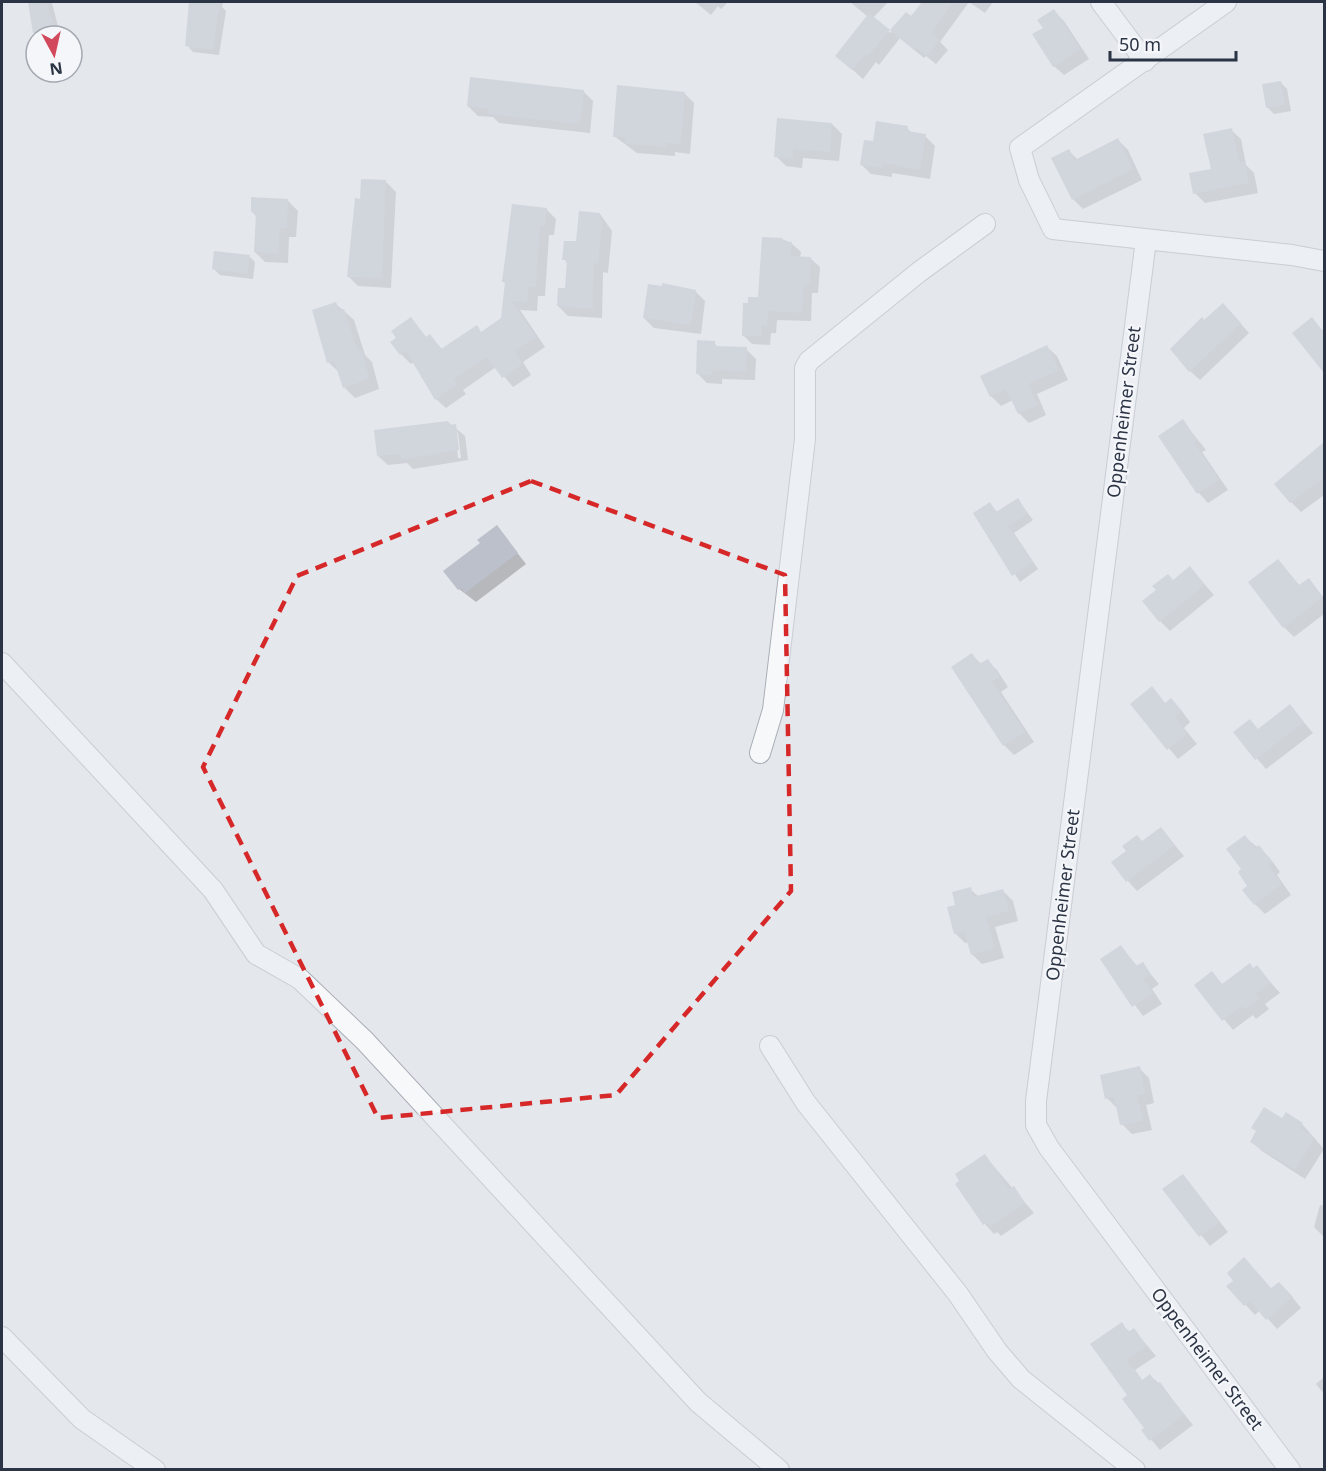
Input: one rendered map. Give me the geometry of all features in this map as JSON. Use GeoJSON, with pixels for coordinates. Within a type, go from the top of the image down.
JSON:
{"type":"FeatureCollection","features":[{"type":"Feature","properties":{"kind":"street"},"geometry":{"type":"LineString","coordinates":[[1101,2],[1145,61]]}},
{"type":"Feature","properties":{"kind":"street"},"geometry":{"type":"LineString","coordinates":[[1226,2],[1020,148],[1029,180],[1053,229],[1292,255],[1324,261]]}},
{"type":"Feature","properties":{"kind":"street"},"geometry":{"type":"LineString","coordinates":[[760,753],[773,710],[787,598],[805,440],[805,368],[809,361],[919,272],[985,224]]}},
{"type":"Feature","properties":{"kind":"street","name":"Oppenheimer Street"},"geometry":{"type":"LineString","coordinates":[[1146,240],[1036,1101],[1036,1125],[1048,1148],[1290,1470]]}},
{"type":"Feature","properties":{"kind":"street"},"geometry":{"type":"LineString","coordinates":[[2,663],[213,890],[256,954],[300,979],[365,1041],[698,1402],[779,1470]]}},
{"type":"Feature","properties":{"kind":"street"},"geometry":{"type":"LineString","coordinates":[[770,1046],[806,1103],[944,1275],[997,1351],[1021,1379],[1135,1470]]}},
{"type":"Feature","properties":{"kind":"street"},"geometry":{"type":"LineString","coordinates":[[2,1337],[82,1419],[155,1470]]}},
{"type":"Feature","properties":{"kind":"highlighted area"},"geometry":{"type":"Polygon","coordinates":[[[531,481],[785,575],[791,891],[616,1095],[378,1118],[203,767],[297,576],[531,481]]]}},
{"type":"Feature","properties":{"kind":"building"},"geometry":{"type":"Polygon","coordinates":[[[28,2],[47,2],[53,24],[32,24],[28,2]]]}},
{"type":"Feature","properties":{"kind":"building"},"geometry":{"type":"Polygon","coordinates":[[[189,2],[220,3],[213,50],[185,46],[189,2]]]}},
{"type":"Feature","properties":{"kind":"building"},"geometry":{"type":"Polygon","coordinates":[[[922,2],[954,2],[931,33],[940,40],[927,56],[917,48],[914,50],[890,30],[906,12],[911,16],[922,2]]]}},
{"type":"Feature","properties":{"kind":"building"},"geometry":{"type":"Polygon","coordinates":[[[1054,9],[1080,49],[1053,67],[1032,34],[1043,28],[1037,20],[1054,9]]]}},
{"type":"Feature","properties":{"kind":"building"},"geometry":{"type":"Polygon","coordinates":[[[869,13],[890,30],[868,56],[866,54],[852,70],[835,56],[869,13]]]}},
{"type":"Feature","properties":{"kind":"building"},"geometry":{"type":"Polygon","coordinates":[[[470,77],[584,90],[580,124],[487,114],[488,109],[467,106],[470,77]]]}},
{"type":"Feature","properties":{"kind":"building"},"geometry":{"type":"Polygon","coordinates":[[[1281,81],[1285,105],[1266,108],[1262,84],[1281,81]]]}},
{"type":"Feature","properties":{"kind":"building"},"geometry":{"type":"Polygon","coordinates":[[[617,85],[685,92],[681,144],[666,143],[666,147],[625,144],[626,137],[613,137],[617,85]]]}},
{"type":"Feature","properties":{"kind":"building"},"geometry":{"type":"Polygon","coordinates":[[[777,118],[832,123],[830,152],[793,149],[793,158],[774,157],[777,118]]]}},
{"type":"Feature","properties":{"kind":"building"},"geometry":{"type":"Polygon","coordinates":[[[876,121],[908,126],[907,131],[926,134],[920,170],[883,163],[882,168],[860,165],[864,140],[873,141],[876,121]]]}},
{"type":"Feature","properties":{"kind":"building"},"geometry":{"type":"Polygon","coordinates":[[[1232,128],[1239,162],[1245,161],[1249,183],[1193,194],[1189,173],[1211,169],[1203,134],[1232,128]]]}},
{"type":"Feature","properties":{"kind":"building"},"geometry":{"type":"Polygon","coordinates":[[[1118,138],[1133,169],[1072,200],[1051,158],[1069,149],[1075,160],[1118,138]]]}},
{"type":"Feature","properties":{"kind":"building"},"geometry":{"type":"Polygon","coordinates":[[[361,179],[386,180],[382,278],[347,277],[355,198],[360,199],[361,179]]]}},
{"type":"Feature","properties":{"kind":"building"},"geometry":{"type":"Polygon","coordinates":[[[251,197],[288,199],[287,228],[280,228],[278,254],[254,252],[256,213],[251,212],[251,197]]]}},
{"type":"Feature","properties":{"kind":"building"},"geometry":{"type":"Polygon","coordinates":[[[512,204],[547,208],[545,226],[540,226],[536,287],[529,287],[527,302],[512,301],[536,337],[514,351],[523,364],[502,378],[487,357],[454,379],[457,384],[435,400],[406,351],[400,355],[390,342],[396,338],[391,331],[411,317],[426,337],[430,334],[441,349],[477,325],[481,332],[501,318],[505,282],[502,282],[512,204]]]}},
{"type":"Feature","properties":{"kind":"building"},"geometry":{"type":"Polygon","coordinates":[[[579,211],[600,213],[600,219],[603,220],[598,264],[594,263],[593,309],[557,306],[558,288],[565,288],[567,260],[562,260],[564,241],[576,241],[579,211]]]}},
{"type":"Feature","properties":{"kind":"building"},"geometry":{"type":"Polygon","coordinates":[[[762,237],[782,238],[782,241],[792,242],[791,256],[811,257],[810,285],[804,285],[802,313],[768,311],[767,325],[762,325],[762,336],[742,336],[743,303],[748,303],[748,297],[758,297],[762,237]]]}},
{"type":"Feature","properties":{"kind":"building"},"geometry":{"type":"Polygon","coordinates":[[[214,251],[250,255],[247,274],[212,269],[214,251]]]}},
{"type":"Feature","properties":{"kind":"building"},"geometry":{"type":"Polygon","coordinates":[[[662,283],[696,290],[691,325],[643,318],[648,284],[662,286],[662,283]]]}},
{"type":"Feature","properties":{"kind":"building"},"geometry":{"type":"Polygon","coordinates":[[[336,302],[339,310],[344,309],[358,351],[362,350],[369,379],[343,388],[334,361],[327,363],[312,310],[336,302]]]}},
{"type":"Feature","properties":{"kind":"building"},"geometry":{"type":"Polygon","coordinates":[[[1223,303],[1241,323],[1189,372],[1170,349],[1202,317],[1204,320],[1223,303]]]}},
{"type":"Feature","properties":{"kind":"building"},"geometry":{"type":"Polygon","coordinates":[[[1312,317],[1324,333],[1324,373],[1292,333],[1312,317]]]}},
{"type":"Feature","properties":{"kind":"building"},"geometry":{"type":"Polygon","coordinates":[[[697,340],[715,341],[715,346],[747,347],[746,371],[713,370],[712,375],[696,374],[697,340]]]}},
{"type":"Feature","properties":{"kind":"building"},"geometry":{"type":"Polygon","coordinates":[[[1047,345],[1059,370],[1028,384],[1038,405],[1018,414],[1006,389],[990,397],[980,376],[1047,345]]]}},
{"type":"Feature","properties":{"kind":"building"},"geometry":{"type":"Polygon","coordinates":[[[1183,419],[1197,440],[1194,442],[1219,480],[1197,494],[1158,436],[1183,419]]]}},
{"type":"Feature","properties":{"kind":"building"},"geometry":{"type":"Polygon","coordinates":[[[448,421],[449,425],[456,424],[459,450],[401,460],[401,454],[377,456],[374,430],[448,421]]]}},
{"type":"Feature","properties":{"kind":"building"},"geometry":{"type":"Polygon","coordinates":[[[1324,442],[1324,478],[1290,503],[1274,484],[1324,442]]]}},
{"type":"Feature","properties":{"kind":"building"},"geometry":{"type":"Polygon","coordinates":[[[1018,498],[1028,514],[1008,526],[1033,562],[1012,576],[973,513],[990,502],[996,512],[1018,498]]]}},
{"type":"Feature","properties":{"kind":"building"},"geometry":{"type":"Polygon","coordinates":[[[497,525],[518,553],[465,593],[461,588],[458,590],[443,571],[480,543],[477,540],[497,525]]]}},
{"type":"Feature","properties":{"kind":"building"},"geometry":{"type":"Polygon","coordinates":[[[1278,559],[1299,585],[1309,578],[1323,597],[1283,628],[1248,582],[1278,559]]]}},
{"type":"Feature","properties":{"kind":"building"},"geometry":{"type":"Polygon","coordinates":[[[1190,566],[1205,585],[1159,622],[1142,601],[1156,590],[1152,586],[1168,574],[1173,580],[1190,566]]]}},
{"type":"Feature","properties":{"kind":"building"},"geometry":{"type":"Polygon","coordinates":[[[972,653],[979,664],[988,659],[1000,676],[992,682],[1025,732],[1003,746],[951,667],[972,653]]]}},
{"type":"Feature","properties":{"kind":"building"},"geometry":{"type":"Polygon","coordinates":[[[1152,686],[1165,703],[1171,698],[1182,711],[1175,717],[1188,733],[1167,750],[1130,704],[1152,686]]]}},
{"type":"Feature","properties":{"kind":"building"},"geometry":{"type":"Polygon","coordinates":[[[1290,704],[1304,722],[1255,760],[1233,732],[1250,719],[1258,729],[1290,704]]]}},
{"type":"Feature","properties":{"kind":"building"},"geometry":{"type":"Polygon","coordinates":[[[1161,827],[1175,845],[1126,882],[1111,862],[1126,851],[1122,846],[1137,835],[1142,841],[1161,827]]]}},
{"type":"Feature","properties":{"kind":"building"},"geometry":{"type":"Polygon","coordinates":[[[1245,835],[1255,848],[1259,845],[1272,862],[1268,865],[1282,884],[1254,905],[1242,890],[1247,886],[1238,872],[1241,869],[1226,849],[1245,835]]]}},
{"type":"Feature","properties":{"kind":"building"},"geometry":{"type":"Polygon","coordinates":[[[971,887],[973,897],[1003,889],[1009,911],[986,917],[995,948],[971,955],[964,931],[954,934],[947,907],[955,905],[952,892],[971,887]]]}},
{"type":"Feature","properties":{"kind":"building"},"geometry":{"type":"Polygon","coordinates":[[[1121,945],[1136,966],[1143,962],[1151,974],[1143,979],[1153,993],[1132,1007],[1100,959],[1121,945]]]}},
{"type":"Feature","properties":{"kind":"building"},"geometry":{"type":"Polygon","coordinates":[[[1250,963],[1253,968],[1257,965],[1271,983],[1256,994],[1260,998],[1245,1010],[1242,1006],[1222,1021],[1194,985],[1212,971],[1222,984],[1250,963]]]}},
{"type":"Feature","properties":{"kind":"building"},"geometry":{"type":"Polygon","coordinates":[[[1140,1066],[1145,1094],[1137,1095],[1143,1121],[1120,1125],[1114,1097],[1105,1099],[1100,1075],[1140,1066]]]}},
{"type":"Feature","properties":{"kind":"building"},"geometry":{"type":"Polygon","coordinates":[[[1264,1107],[1282,1118],[1286,1112],[1303,1123],[1300,1128],[1315,1138],[1295,1170],[1250,1142],[1256,1131],[1251,1128],[1264,1107]]]}},
{"type":"Feature","properties":{"kind":"building"},"geometry":{"type":"Polygon","coordinates":[[[985,1154],[1009,1189],[1014,1186],[1025,1203],[990,1227],[987,1222],[983,1225],[955,1184],[959,1181],[955,1174],[985,1154]]]}},
{"type":"Feature","properties":{"kind":"building"},"geometry":{"type":"Polygon","coordinates":[[[1183,1174],[1220,1222],[1199,1237],[1162,1189],[1183,1174]]]}},
{"type":"Feature","properties":{"kind":"building"},"geometry":{"type":"Polygon","coordinates":[[[1244,1257],[1271,1288],[1279,1282],[1293,1297],[1266,1320],[1250,1301],[1244,1306],[1226,1286],[1233,1281],[1227,1273],[1244,1257]]]}},
{"type":"Feature","properties":{"kind":"building"},"geometry":{"type":"Polygon","coordinates":[[[1122,1322],[1128,1332],[1134,1328],[1147,1346],[1126,1360],[1142,1380],[1150,1374],[1157,1384],[1160,1382],[1184,1415],[1149,1441],[1141,1430],[1144,1428],[1122,1399],[1127,1395],[1090,1344],[1122,1322]]]}}]}
